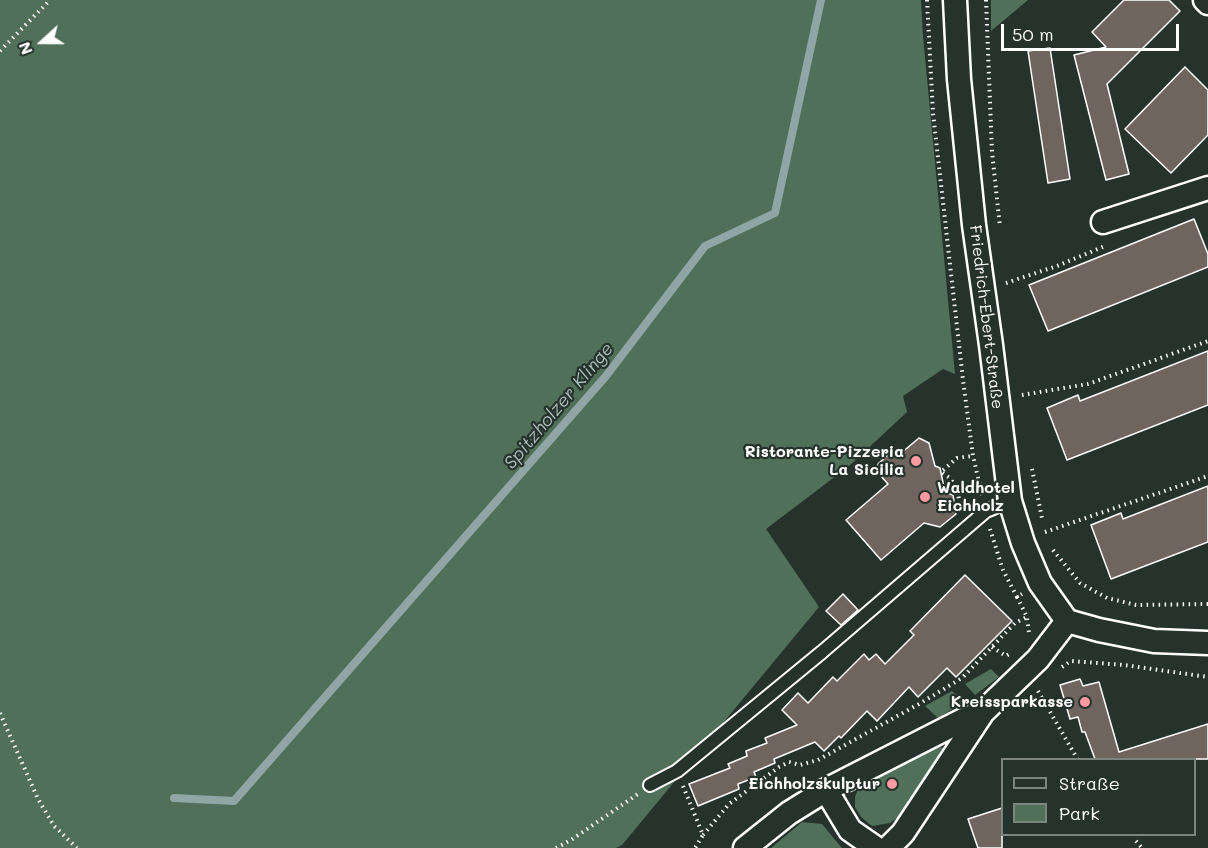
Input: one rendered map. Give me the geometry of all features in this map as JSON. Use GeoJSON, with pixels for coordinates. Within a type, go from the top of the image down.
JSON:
{"type":"FeatureCollection","features":[{"type":"Feature","properties":{"kind":"street","name":"Friedrich-Ebert-Straße"},"geometry":{"type":"LineString","coordinates":[[955,0],[959,79],[974,225],[1010,501],[1023,543],[1040,583],[1067,621]]}},
{"type":"Feature","properties":{"kind":"street"},"geometry":{"type":"LineString","coordinates":[[1106,221],[1208,188]]}},
{"type":"Feature","properties":{"kind":"street"},"geometry":{"type":"LineString","coordinates":[[888,848],[903,833],[983,712],[1038,659],[1067,621],[1154,641],[1208,643]]}},
{"type":"Feature","properties":{"kind":"street"},"geometry":{"type":"LineString","coordinates":[[745,848],[789,813],[826,790],[983,712]]}},
{"type":"Feature","properties":{"kind":"street"},"geometry":{"type":"LineString","coordinates":[[826,790],[850,830],[876,848]]}},
{"type":"Feature","properties":{"kind":"lane"},"geometry":{"type":"LineString","coordinates":[[650,785],[676,771],[822,652],[986,511],[1010,501]]}},
{"type":"Feature","properties":{"kind":"path"},"geometry":{"type":"LineString","coordinates":[[0,51],[50,0]]}},
{"type":"Feature","properties":{"kind":"path"},"geometry":{"type":"LineString","coordinates":[[927,0],[933,113],[973,456],[986,511]]}},
{"type":"Feature","properties":{"kind":"path"},"geometry":{"type":"LineString","coordinates":[[986,0],[992,152],[1001,236]]}},
{"type":"Feature","properties":{"kind":"path"},"geometry":{"type":"LineString","coordinates":[[1006,283],[1057,266],[1115,242],[1106,221]]}},
{"type":"Feature","properties":{"kind":"path"},"geometry":{"type":"LineString","coordinates":[[1005,271],[1007,294]]}},
{"type":"Feature","properties":{"kind":"path"},"geometry":{"type":"LineString","coordinates":[[1023,406],[1022,395],[1088,384],[1208,341]]}},
{"type":"Feature","properties":{"kind":"path"},"geometry":{"type":"LineString","coordinates":[[964,530],[957,489],[950,478],[941,471],[957,458],[973,456]]}},
{"type":"Feature","properties":{"kind":"path"},"geometry":{"type":"LineString","coordinates":[[1030,460],[1045,532],[1208,476]]}},
{"type":"Feature","properties":{"kind":"path"},"geometry":{"type":"LineString","coordinates":[[1050,543],[1055,554],[1080,583],[1107,598],[1136,605],[1208,604]]}},
{"type":"Feature","properties":{"kind":"path"},"geometry":{"type":"LineString","coordinates":[[1017,597],[1027,617],[1030,630],[1028,639]]}},
{"type":"Feature","properties":{"kind":"path"},"geometry":{"type":"LineString","coordinates":[[695,848],[703,834],[729,804],[779,766],[789,762],[801,765],[818,760],[919,704],[962,678],[1015,623],[1027,617]]}},
{"type":"Feature","properties":{"kind":"path"},"geometry":{"type":"LineString","coordinates":[[992,647],[1006,656],[1012,653]]}},
{"type":"Feature","properties":{"kind":"path"},"geometry":{"type":"LineString","coordinates":[[1071,661],[1124,665],[1208,677]]}},
{"type":"Feature","properties":{"kind":"path"},"geometry":{"type":"LineString","coordinates":[[1035,686],[1077,758]]}},
{"type":"Feature","properties":{"kind":"path"},"geometry":{"type":"LineString","coordinates":[[0,713],[38,799],[54,826],[77,848]]}},
{"type":"Feature","properties":{"kind":"path"},"geometry":{"type":"LineString","coordinates":[[676,771],[703,834]]}},
{"type":"Feature","properties":{"kind":"path"},"geometry":{"type":"LineString","coordinates":[[556,848],[650,785]]}},
{"type":"Feature","properties":{"kind":"path"},"geometry":{"type":"LineString","coordinates":[[1136,841],[1142,848]]}},
{"type":"Feature","properties":{"kind":"green space"},"geometry":{"type":"Polygon","coordinates":[[[0,0],[921,0],[955,374],[943,369],[903,396],[907,412],[849,466],[766,529],[819,607],[622,845],[616,848],[0,848],[0,0]]]}},
{"type":"Feature","properties":{"kind":"green space"},"geometry":{"type":"Polygon","coordinates":[[[991,0],[1028,0],[991,31],[991,0]]]}},
{"type":"Feature","properties":{"kind":"green space"},"geometry":{"type":"Polygon","coordinates":[[[991,669],[999,677],[975,695],[965,684],[991,669]]]}},
{"type":"Feature","properties":{"kind":"green space"},"geometry":{"type":"Polygon","coordinates":[[[952,691],[964,702],[938,718],[925,706],[952,691]]]}},
{"type":"Feature","properties":{"kind":"green space"},"geometry":{"type":"Polygon","coordinates":[[[935,746],[947,751],[897,818],[890,823],[872,826],[861,817],[855,807],[855,797],[862,780],[935,746]]]}},
{"type":"Feature","properties":{"kind":"green space"},"geometry":{"type":"Polygon","coordinates":[[[802,822],[822,824],[842,848],[771,848],[802,822]]]}},
{"type":"Feature","properties":{"kind":"building"},"geometry":{"type":"Polygon","coordinates":[[[1124,0],[1169,0],[1180,11],[1107,84],[1129,174],[1106,180],[1074,55],[1106,47],[1092,32],[1124,0]]]}},
{"type":"Feature","properties":{"kind":"building"},"geometry":{"type":"Polygon","coordinates":[[[1050,48],[1070,179],[1048,183],[1028,51],[1050,48]]]}},
{"type":"Feature","properties":{"kind":"building"},"geometry":{"type":"Polygon","coordinates":[[[1185,67],[1208,90],[1208,135],[1171,173],[1125,129],[1185,67]]]}},
{"type":"Feature","properties":{"kind":"building"},"geometry":{"type":"Polygon","coordinates":[[[1194,219],[1208,254],[1208,267],[1048,331],[1029,285],[1194,219]]]}},
{"type":"Feature","properties":{"kind":"building"},"geometry":{"type":"Polygon","coordinates":[[[1208,351],[1208,405],[1067,460],[1047,408],[1078,395],[1080,401],[1208,351]]]}},
{"type":"Feature","properties":{"kind":"building"},"geometry":{"type":"Polygon","coordinates":[[[919,438],[929,443],[935,466],[940,468],[945,492],[953,495],[956,514],[940,527],[924,523],[881,560],[846,520],[888,484],[878,473],[878,464],[892,451],[900,454],[919,438]]]}},
{"type":"Feature","properties":{"kind":"building"},"geometry":{"type":"Polygon","coordinates":[[[1208,486],[1208,542],[1111,579],[1091,525],[1121,513],[1123,519],[1208,486]]]}},
{"type":"Feature","properties":{"kind":"building"},"geometry":{"type":"Polygon","coordinates":[[[965,575],[1012,621],[956,677],[947,668],[918,697],[909,687],[877,721],[867,711],[841,738],[839,736],[824,751],[815,742],[774,759],[775,763],[754,772],[756,777],[738,784],[739,789],[698,806],[689,784],[730,768],[728,764],[747,756],[746,751],[767,743],[765,738],[797,725],[782,710],[798,693],[808,703],[833,677],[837,681],[864,654],[869,660],[876,654],[885,664],[914,635],[910,631],[965,575]]]}},
{"type":"Feature","properties":{"kind":"building"},"geometry":{"type":"Polygon","coordinates":[[[843,594],[858,610],[841,625],[826,611],[843,594]]]}},
{"type":"Feature","properties":{"kind":"building"},"geometry":{"type":"Polygon","coordinates":[[[1080,679],[1083,686],[1099,682],[1119,752],[1208,724],[1208,759],[1095,758],[1085,732],[1082,732],[1078,717],[1070,719],[1060,685],[1080,679]]]}},
{"type":"Feature","properties":{"kind":"building"},"geometry":{"type":"Polygon","coordinates":[[[1001,808],[1002,848],[978,848],[968,819],[1001,808]]]}},
{"type":"Feature","properties":{"kind":"waterway","name":"Spitzholzer Klinge"},"geometry":{"type":"LineString","coordinates":[[174,798],[234,801],[606,376],[705,246],[775,213],[821,0]]}},
{"type":"Feature","properties":{"kind":"place","name":"Ristorante-Pizzeria La Sicilia"},"geometry":{"type":"Point","coordinates":[916,461]}},
{"type":"Feature","properties":{"kind":"place","name":"Waldhotel Eichholz"},"geometry":{"type":"Point","coordinates":[925,497]}},
{"type":"Feature","properties":{"kind":"place","name":"Kreissparkasse"},"geometry":{"type":"Point","coordinates":[1085,702]}},
{"type":"Feature","properties":{"kind":"place","name":"Eichholzskulptur"},"geometry":{"type":"Point","coordinates":[892,784]}}]}
